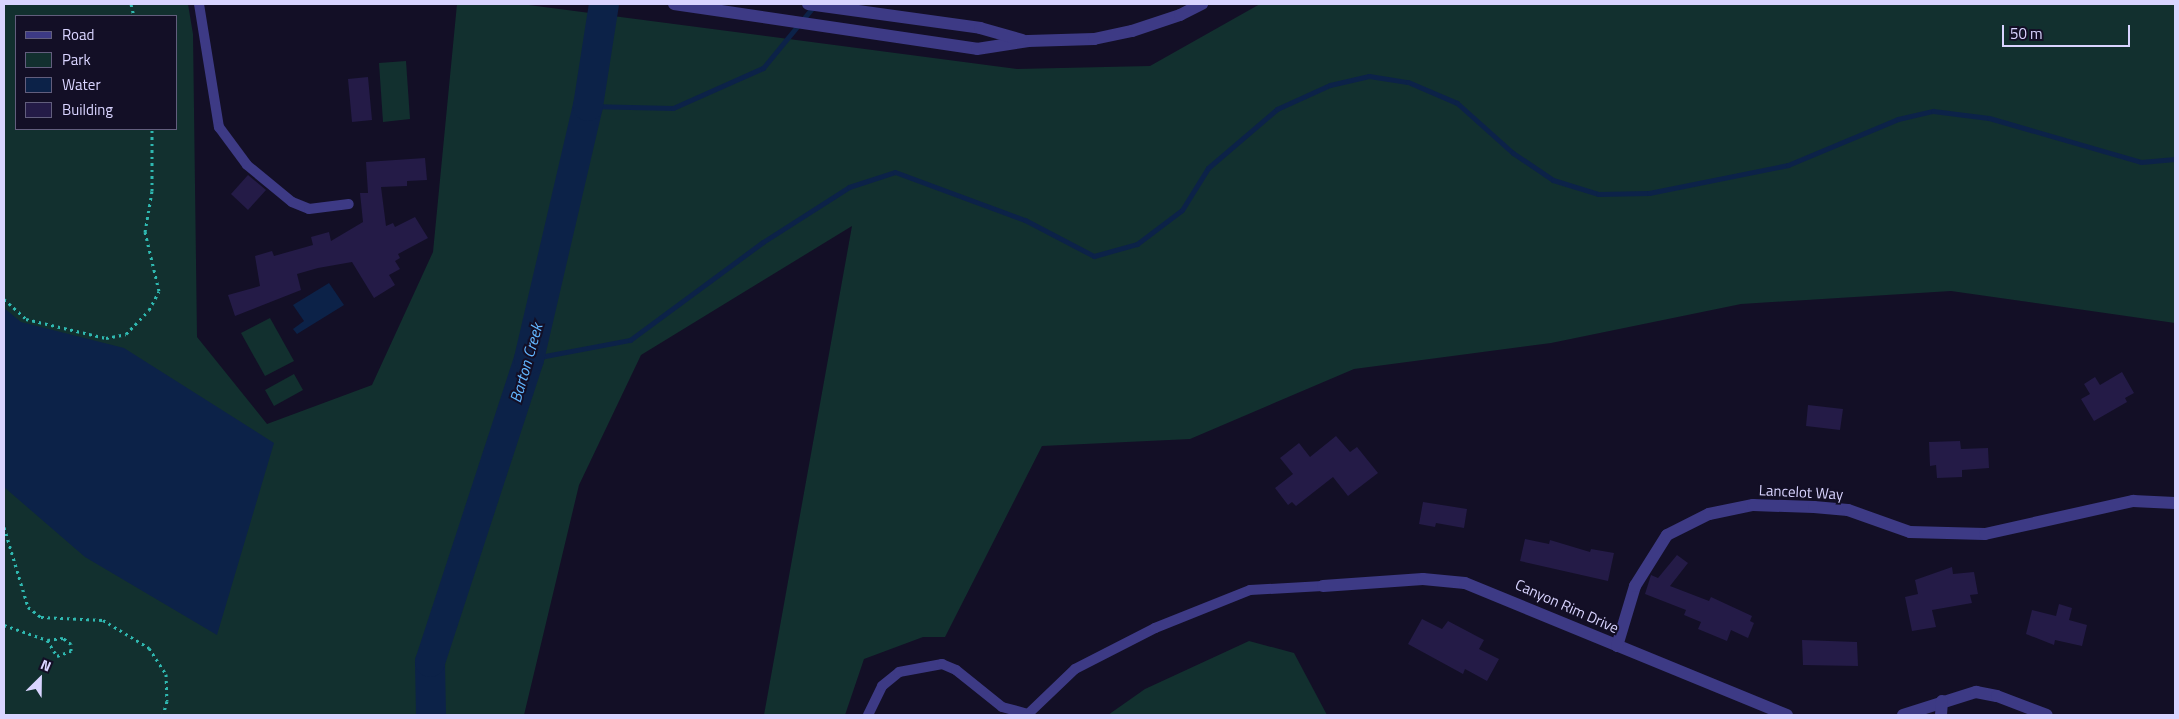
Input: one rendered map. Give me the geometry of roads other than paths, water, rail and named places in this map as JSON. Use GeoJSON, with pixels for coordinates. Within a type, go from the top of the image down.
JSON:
{"type":"FeatureCollection","features":[{"type":"Feature","properties":{"kind":"street"},"geometry":{"type":"LineString","coordinates":[[674,4],[977,49],[1028,42],[1094,39],[1132,31],[1180,16],[1202,4]]}},
{"type":"Feature","properties":{"kind":"street"},"geometry":{"type":"LineString","coordinates":[[808,4],[980,28],[1028,42]]}},
{"type":"Feature","properties":{"kind":"street","name":"Lancelot Way"},"geometry":{"type":"LineString","coordinates":[[1617,646],[1635,586],[1667,536],[1709,514],[1753,505],[1814,507],[1848,510],[1910,532],[1985,534],[2133,501],[2175,503]]}},
{"type":"Feature","properties":{"kind":"street","name":"Canyon Rim Drive"},"geometry":{"type":"LineString","coordinates":[[1323,586],[1423,579],[1465,583],[1499,594],[1617,646],[1786,715]]}},
{"type":"Feature","properties":{"kind":"street"},"geometry":{"type":"LineString","coordinates":[[1903,715],[1942,701],[1976,692],[1998,696],[2047,715]]}},
{"type":"Feature","properties":{"kind":"street"},"geometry":{"type":"LineString","coordinates":[[1941,715],[1942,701]]}},
{"type":"Feature","properties":{"kind":"lane"},"geometry":{"type":"LineString","coordinates":[[199,4],[219,127],[241,158],[292,202],[309,209],[349,204]]}},
{"type":"Feature","properties":{"kind":"lane"},"geometry":{"type":"LineString","coordinates":[[868,715],[882,686],[899,672],[942,664],[956,670],[1002,707],[1027,715],[1074,670],[1155,628],[1250,590],[1323,586]]}},
{"type":"Feature","properties":{"kind":"water"},"geometry":{"type":"Polygon","coordinates":[[[329,283],[344,305],[297,334],[293,329],[304,321],[293,305],[329,283]]]}},
{"type":"Feature","properties":{"kind":"water"},"geometry":{"type":"Polygon","coordinates":[[[4,308],[21,322],[124,348],[274,443],[217,635],[85,557],[4,487],[4,308]]]}},
{"type":"Feature","properties":{"kind":"waterway","name":"Barton Creek"},"geometry":{"type":"LineString","coordinates":[[431,715],[430,662],[529,359],[588,106],[604,4]]}},
{"type":"Feature","properties":{"kind":"waterway"},"geometry":{"type":"LineString","coordinates":[[588,106],[673,108],[763,68],[814,6]]}},
{"type":"Feature","properties":{"kind":"waterway"},"geometry":{"type":"LineString","coordinates":[[529,359],[630,340],[763,242],[849,187],[895,172],[1025,220],[1094,256],[1137,244],[1182,210],[1208,168],[1277,109],[1330,85],[1369,76],[1408,82],[1457,103],[1513,153],[1553,180],[1598,194],[1649,193],[1788,165],[1898,119],[1933,111],[1989,118],[2141,162],[2175,159]]}}]}
